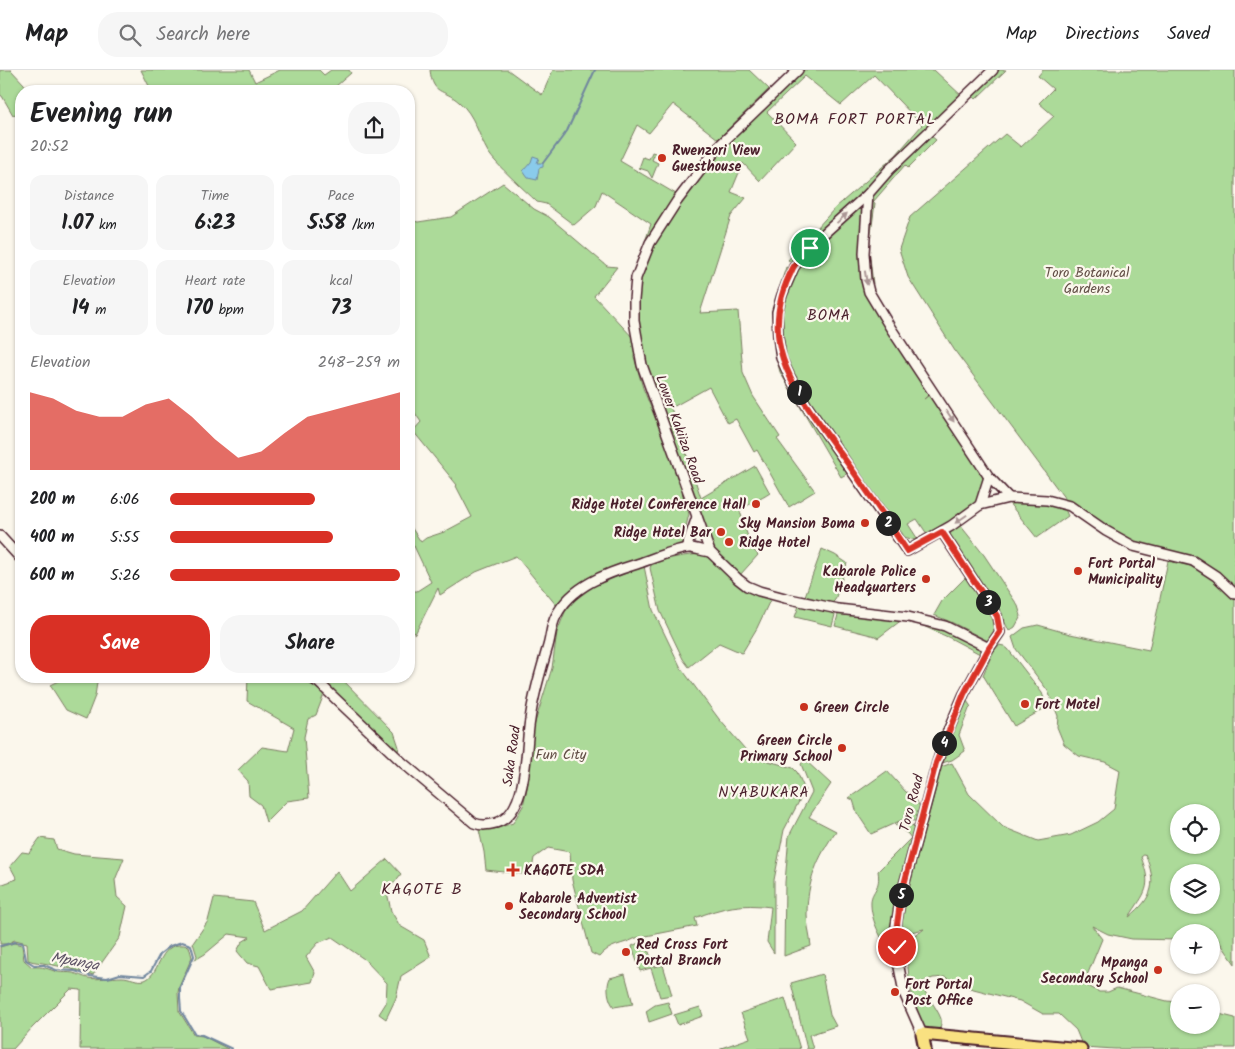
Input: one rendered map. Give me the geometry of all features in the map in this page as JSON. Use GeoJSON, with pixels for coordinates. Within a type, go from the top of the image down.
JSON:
{"type":"FeatureCollection","features":[{"type":"Feature","properties":{"kind":"highway"},"geometry":{"type":"LineString","coordinates":[[926,1049],[922,1034],[1081,1049]]}},
{"type":"Feature","properties":{"kind":"main road","name":"Lower Kakiiza Road"},"geometry":{"type":"LineString","coordinates":[[798,70],[714,152],[658,229],[650,243],[636,278],[634,321],[642,365],[710,552],[743,582],[759,591],[785,598],[838,609],[920,619],[944,626],[989,648]]}},
{"type":"Feature","properties":{"kind":"main road"},"geometry":{"type":"LineString","coordinates":[[993,70],[889,170],[868,194],[810,248],[794,267],[782,295],[778,312],[778,337],[781,358],[807,406],[907,551],[942,532],[980,505],[1009,498],[1047,500],[1070,506],[1106,531],[1133,546],[1193,561],[1216,576],[1235,594]]}},
{"type":"Feature","properties":{"kind":"main road"},"geometry":{"type":"LineString","coordinates":[[868,194],[864,253],[869,292],[989,477],[1009,498]]}},
{"type":"Feature","properties":{"kind":"main road"},"geometry":{"type":"LineString","coordinates":[[980,505],[989,477]]}},
{"type":"Feature","properties":{"kind":"main road"},"geometry":{"type":"LineString","coordinates":[[686,548],[697,517]]}},
{"type":"Feature","properties":{"kind":"main road","name":"Toro Road"},"geometry":{"type":"LineString","coordinates":[[922,1034],[904,993],[898,962],[896,932],[901,896],[936,763],[964,694],[1000,632],[997,616],[942,532]]}},
{"type":"Feature","properties":{"kind":"main road"},"geometry":{"type":"LineString","coordinates":[[0,536],[15,553]]}},
{"type":"Feature","properties":{"kind":"main road","name":"Saka Road"},"geometry":{"type":"LineString","coordinates":[[319,683],[403,763],[474,823],[485,825],[502,821],[507,817],[516,802],[524,780],[530,719],[539,676],[556,616],[578,591],[614,571],[686,548],[710,552]]}},
{"type":"Feature","properties":{"kind":"green space"},"geometry":{"type":"Polygon","coordinates":[[[0,70],[11,70],[25,85],[15,85],[15,114],[13,115],[0,95],[0,70]]]}},
{"type":"Feature","properties":{"kind":"green space"},"geometry":{"type":"Polygon","coordinates":[[[141,70],[249,70],[255,82],[280,70],[319,70],[324,75],[331,70],[349,70],[351,73],[337,85],[148,85],[141,70]]]}},
{"type":"Feature","properties":{"kind":"green space"},"geometry":{"type":"Polygon","coordinates":[[[430,70],[508,70],[542,95],[553,70],[749,70],[769,89],[718,139],[673,104],[649,133],[637,125],[620,161],[676,194],[654,227],[636,268],[651,224],[602,191],[596,206],[574,225],[546,204],[537,202],[492,158],[469,113],[459,102],[436,88],[431,78],[430,70]]]}},
{"type":"Feature","properties":{"kind":"green space"},"geometry":{"type":"Polygon","coordinates":[[[800,70],[934,70],[963,97],[795,265],[788,260],[835,208],[896,155],[922,125],[874,75],[841,105],[805,76],[767,112],[796,142],[760,181],[743,163],[731,192],[746,198],[731,216],[700,313],[738,311],[743,373],[753,396],[780,437],[777,439],[815,491],[789,507],[757,450],[754,452],[736,419],[728,423],[709,387],[671,408],[701,498],[755,466],[770,493],[740,511],[751,547],[758,555],[740,575],[729,567],[712,548],[656,396],[641,347],[638,315],[639,280],[653,242],[675,206],[725,143],[800,70]]]}},
{"type":"Feature","properties":{"kind":"green space"},"geometry":{"type":"Polygon","coordinates":[[[997,70],[1006,70],[976,99],[971,95],[997,70]]]}},
{"type":"Feature","properties":{"kind":"green space","name":"Toro Botanical Gardens"},"geometry":{"type":"Polygon","coordinates":[[[1043,70],[1235,70],[1235,589],[1219,573],[1192,557],[1133,546],[1071,507],[955,351],[908,277],[899,249],[910,217],[1005,134],[1021,147],[1054,116],[1039,103],[1053,89],[1038,76],[1043,70]]]}},
{"type":"Feature","properties":{"kind":"green space"},"geometry":{"type":"Polygon","coordinates":[[[931,136],[936,140],[908,168],[905,165],[873,202],[875,203],[869,249],[873,284],[868,285],[867,279],[871,202],[873,196],[882,184],[931,136]]]}},
{"type":"Feature","properties":{"kind":"green space"},"geometry":{"type":"Polygon","coordinates":[[[652,152],[655,153],[652,160],[658,163],[652,178],[648,171],[639,168],[643,157],[649,159],[652,152]]]}},
{"type":"Feature","properties":{"kind":"green space"},"geometry":{"type":"Polygon","coordinates":[[[503,183],[534,209],[549,217],[607,266],[617,267],[594,296],[635,340],[634,357],[643,388],[669,452],[689,514],[681,547],[597,576],[566,595],[561,611],[516,556],[476,572],[440,595],[438,588],[415,634],[415,591],[431,582],[415,548],[415,533],[421,542],[472,517],[457,485],[415,433],[415,429],[421,422],[415,413],[415,221],[451,217],[503,183]]]}},
{"type":"Feature","properties":{"kind":"green space","name":"BOMA"},"geometry":{"type":"Polygon","coordinates":[[[867,200],[866,280],[933,391],[924,399],[932,393],[985,471],[987,486],[978,504],[929,537],[917,519],[908,524],[919,541],[904,537],[887,520],[791,377],[782,357],[780,312],[784,296],[808,250],[867,200]]]}},
{"type":"Feature","properties":{"kind":"green space"},"geometry":{"type":"Polygon","coordinates":[[[786,267],[791,269],[781,292],[780,360],[850,472],[841,477],[780,372],[775,353],[772,311],[786,267]]]}},
{"type":"Feature","properties":{"kind":"green space"},"geometry":{"type":"Polygon","coordinates":[[[1008,502],[1048,503],[1064,507],[1068,516],[1037,538],[1008,502]]]}},
{"type":"Feature","properties":{"kind":"green space"},"geometry":{"type":"Polygon","coordinates":[[[960,525],[984,555],[1018,606],[1021,616],[1015,627],[1009,631],[999,610],[952,543],[950,534],[954,527],[960,525]]]}},
{"type":"Feature","properties":{"kind":"green space"},"geometry":{"type":"Polygon","coordinates":[[[822,549],[847,563],[835,600],[832,603],[805,596],[822,549]]]}},
{"type":"Feature","properties":{"kind":"green space"},"geometry":{"type":"Polygon","coordinates":[[[703,554],[771,598],[757,628],[742,653],[719,643],[689,667],[683,659],[660,611],[650,568],[652,563],[658,561],[703,554]]]}},
{"type":"Feature","properties":{"kind":"green space"},"geometry":{"type":"Polygon","coordinates":[[[1168,561],[1190,566],[1211,577],[1235,600],[1235,964],[1220,942],[1220,924],[1170,924],[1170,940],[1132,939],[1108,934],[1092,926],[1102,939],[1086,978],[1088,986],[1099,992],[1108,992],[1117,988],[1170,1001],[1170,1034],[1220,1034],[1220,1014],[1235,1018],[1235,1048],[1115,1049],[1083,1047],[1076,1030],[1059,1014],[1043,1014],[1020,1001],[958,985],[945,977],[933,978],[920,983],[941,1020],[939,1031],[926,1028],[921,1024],[910,987],[905,938],[924,929],[898,935],[941,767],[952,763],[969,794],[1003,827],[1038,841],[1071,835],[1098,822],[1114,809],[1120,770],[1105,762],[1079,756],[1064,744],[1057,727],[1058,716],[1048,691],[1016,649],[1012,637],[1024,628],[1038,625],[1070,634],[1149,650],[1168,561]],[[1145,854],[1141,857],[1145,867],[1146,889],[1129,917],[1144,903],[1151,889],[1151,873],[1145,854]]]}},
{"type":"Feature","properties":{"kind":"green space","name":"Fun City"},"geometry":{"type":"Polygon","coordinates":[[[644,566],[653,610],[681,668],[719,719],[751,756],[793,768],[797,772],[805,790],[784,830],[774,880],[774,953],[767,942],[771,907],[751,905],[732,907],[705,914],[695,918],[697,926],[636,938],[612,947],[599,957],[591,953],[572,880],[570,852],[548,848],[534,858],[531,875],[486,870],[479,830],[480,828],[490,827],[494,829],[513,823],[523,806],[528,783],[532,732],[552,668],[557,632],[565,612],[575,600],[594,586],[644,566]]]}},
{"type":"Feature","properties":{"kind":"green space"},"geometry":{"type":"Polygon","coordinates":[[[966,577],[984,600],[994,618],[994,634],[988,641],[934,615],[942,601],[966,577]]]}},
{"type":"Feature","properties":{"kind":"green space"},"geometry":{"type":"Polygon","coordinates":[[[800,603],[836,611],[832,626],[795,617],[800,603]]]}},
{"type":"Feature","properties":{"kind":"green space"},"geometry":{"type":"Polygon","coordinates":[[[839,611],[903,619],[878,638],[835,626],[839,611]]]}},
{"type":"Feature","properties":{"kind":"green space"},"geometry":{"type":"Polygon","coordinates":[[[912,621],[940,628],[984,649],[980,654],[912,621]]]}},
{"type":"Feature","properties":{"kind":"green space"},"geometry":{"type":"Polygon","coordinates":[[[999,645],[1008,649],[1042,693],[1047,707],[1014,726],[983,675],[993,652],[999,645]]]}},
{"type":"Feature","properties":{"kind":"green space"},"geometry":{"type":"Polygon","coordinates":[[[54,683],[97,683],[95,696],[86,719],[66,710],[50,685],[54,683]]]}},
{"type":"Feature","properties":{"kind":"green space"},"geometry":{"type":"Polygon","coordinates":[[[248,683],[308,683],[324,694],[316,715],[308,719],[304,737],[309,798],[287,801],[266,822],[261,805],[249,796],[248,781],[238,770],[262,747],[288,751],[294,728],[247,701],[248,683]]]}},
{"type":"Feature","properties":{"kind":"green space"},"geometry":{"type":"Polygon","coordinates":[[[322,683],[346,683],[394,732],[399,747],[398,752],[322,683]]]}},
{"type":"Feature","properties":{"kind":"green space"},"geometry":{"type":"Polygon","coordinates":[[[967,701],[971,707],[959,735],[965,751],[952,760],[942,763],[950,731],[967,701]]]}},
{"type":"Feature","properties":{"kind":"green space"},"geometry":{"type":"Polygon","coordinates":[[[805,760],[831,784],[809,817],[836,831],[818,861],[811,881],[807,903],[807,923],[811,946],[784,956],[785,882],[789,836],[812,792],[801,764],[805,760]]]}},
{"type":"Feature","properties":{"kind":"green space"},"geometry":{"type":"Polygon","coordinates":[[[887,771],[906,792],[914,796],[920,807],[919,822],[904,819],[871,834],[857,813],[853,800],[849,798],[887,771]]]}},
{"type":"Feature","properties":{"kind":"green space"},"geometry":{"type":"Polygon","coordinates":[[[903,821],[920,829],[903,889],[896,959],[875,925],[871,901],[878,882],[878,871],[911,838],[895,825],[903,821]]]}},
{"type":"Feature","properties":{"kind":"green space"},"geometry":{"type":"Polygon","coordinates":[[[40,838],[54,840],[57,849],[74,854],[124,858],[115,880],[117,897],[127,906],[120,937],[93,975],[28,960],[27,943],[15,940],[6,944],[0,944],[0,885],[17,879],[10,866],[22,852],[29,853],[40,838]]]}},
{"type":"Feature","properties":{"kind":"green space"},"geometry":{"type":"Polygon","coordinates":[[[387,859],[401,874],[387,892],[391,911],[400,926],[424,940],[431,957],[401,976],[396,998],[386,1019],[379,1014],[386,1003],[387,983],[364,959],[332,937],[318,943],[306,957],[315,973],[312,982],[271,989],[259,966],[247,963],[237,951],[242,942],[250,937],[229,934],[195,960],[197,956],[193,943],[208,921],[214,898],[253,902],[265,930],[302,911],[337,871],[350,891],[387,859]]]}},
{"type":"Feature","properties":{"kind":"green space"},"geometry":{"type":"Polygon","coordinates":[[[645,940],[654,967],[663,965],[672,995],[660,997],[651,968],[640,971],[632,946],[645,940]]]}},
{"type":"Feature","properties":{"kind":"green space"},"geometry":{"type":"Polygon","coordinates":[[[14,943],[22,945],[24,960],[32,967],[43,967],[60,972],[73,973],[92,979],[122,977],[136,980],[145,980],[150,976],[155,971],[166,951],[171,947],[179,945],[189,946],[192,957],[179,987],[179,1011],[194,1035],[203,1036],[228,1049],[80,1049],[81,990],[71,989],[13,1049],[0,1049],[0,947],[14,943]]]}},
{"type":"Feature","properties":{"kind":"green space"},"geometry":{"type":"Polygon","coordinates":[[[625,974],[633,1004],[614,1007],[609,997],[610,978],[625,974]]]}},
{"type":"Feature","properties":{"kind":"green space"},"geometry":{"type":"Polygon","coordinates":[[[822,974],[830,1015],[836,1026],[809,1035],[813,1049],[807,1049],[791,983],[822,974]]]}},
{"type":"Feature","properties":{"kind":"green space"},"geometry":{"type":"Polygon","coordinates":[[[785,998],[800,1049],[721,1049],[750,1038],[741,1013],[785,998]]]}},
{"type":"Feature","properties":{"kind":"green space"},"geometry":{"type":"Polygon","coordinates":[[[668,1002],[672,1014],[649,1022],[646,1011],[655,1005],[668,1002]]]}},
{"type":"Feature","properties":{"kind":"green space"},"geometry":{"type":"Polygon","coordinates":[[[700,1007],[703,1016],[678,1025],[674,1015],[700,1007]]]}},
{"type":"Feature","properties":{"kind":"water"},"geometry":{"type":"Polygon","coordinates":[[[533,156],[539,158],[537,163],[543,163],[543,167],[539,168],[537,180],[528,178],[523,171],[531,162],[533,156]]]}},
{"type":"Feature","properties":{"kind":"waterway"},"geometry":{"type":"LineString","coordinates":[[543,163],[567,131],[595,70]]}},
{"type":"Feature","properties":{"kind":"waterway","name":"Mpanga"},"geometry":{"type":"LineString","coordinates":[[0,946],[15,942],[23,943],[26,960],[34,965],[44,965],[56,970],[75,971],[90,976],[107,978],[120,974],[144,976],[151,971],[160,954],[170,946],[182,942],[191,945],[194,956],[180,987],[181,1011],[195,1034],[202,1035],[232,1049]]}},
{"type":"Feature","properties":{"kind":"place","name":"Rwenzori View Guesthouse"},"geometry":{"type":"Point","coordinates":[662,158]}},
{"type":"Feature","properties":{"kind":"place","name":"Ridge Hotel Conference Hall"},"geometry":{"type":"Point","coordinates":[756,504]}},
{"type":"Feature","properties":{"kind":"place","name":"Sky Mansion Boma"},"geometry":{"type":"Point","coordinates":[865,523]}},
{"type":"Feature","properties":{"kind":"place","name":"Ridge Hotel Bar"},"geometry":{"type":"Point","coordinates":[721,532]}},
{"type":"Feature","properties":{"kind":"place","name":"Ridge Hotel"},"geometry":{"type":"Point","coordinates":[729,542]}},
{"type":"Feature","properties":{"kind":"place","name":"Fort Portal Municipality"},"geometry":{"type":"Point","coordinates":[1078,571]}},
{"type":"Feature","properties":{"kind":"place","name":"Kabarole Police Headquarters"},"geometry":{"type":"Point","coordinates":[926,579]}},
{"type":"Feature","properties":{"kind":"place","name":"Fort Motel"},"geometry":{"type":"Point","coordinates":[1025,704]}},
{"type":"Feature","properties":{"kind":"place","name":"Green Circle"},"geometry":{"type":"Point","coordinates":[804,707]}},
{"type":"Feature","properties":{"kind":"place","name":"Green Circle Primary School"},"geometry":{"type":"Point","coordinates":[842,748]}},
{"type":"Feature","properties":{"kind":"place","name":"KAGOTE SDA"},"geometry":{"type":"Point","coordinates":[513,870]}},
{"type":"Feature","properties":{"kind":"place","name":"Kabarole Adventist Secondary School"},"geometry":{"type":"Point","coordinates":[509,906]}},
{"type":"Feature","properties":{"kind":"place","name":"Red Cross Fort Portal Branch"},"geometry":{"type":"Point","coordinates":[626,952]}},
{"type":"Feature","properties":{"kind":"place","name":"Mpanga Secondary School"},"geometry":{"type":"Point","coordinates":[1158,970]}},
{"type":"Feature","properties":{"kind":"place","name":"Fort Portal Post Office"},"geometry":{"type":"Point","coordinates":[895,992]}},
{"type":"Feature","properties":{"kind":"district","name":"BOMA FORT PORTAL"},"geometry":{"type":"Point","coordinates":[855,118]}},
{"type":"Feature","properties":{"kind":"district","name":"BOMA"},"geometry":{"type":"Point","coordinates":[829,315]}},
{"type":"Feature","properties":{"kind":"district","name":"NYABUKARA"},"geometry":{"type":"Point","coordinates":[764,792]}},
{"type":"Feature","properties":{"kind":"district","name":"KAGOTE B"},"geometry":{"type":"Point","coordinates":[422,888]}},
{"type":"Feature","properties":{"kind":"route"},"geometry":{"type":"LineString","coordinates":[[810,248],[794,267],[782,295],[778,312],[778,337],[781,358],[790,377],[807,406],[907,551],[942,532],[997,616],[1000,626],[1000,632],[964,694],[936,763],[901,896],[896,932],[897,947]]}}]}
